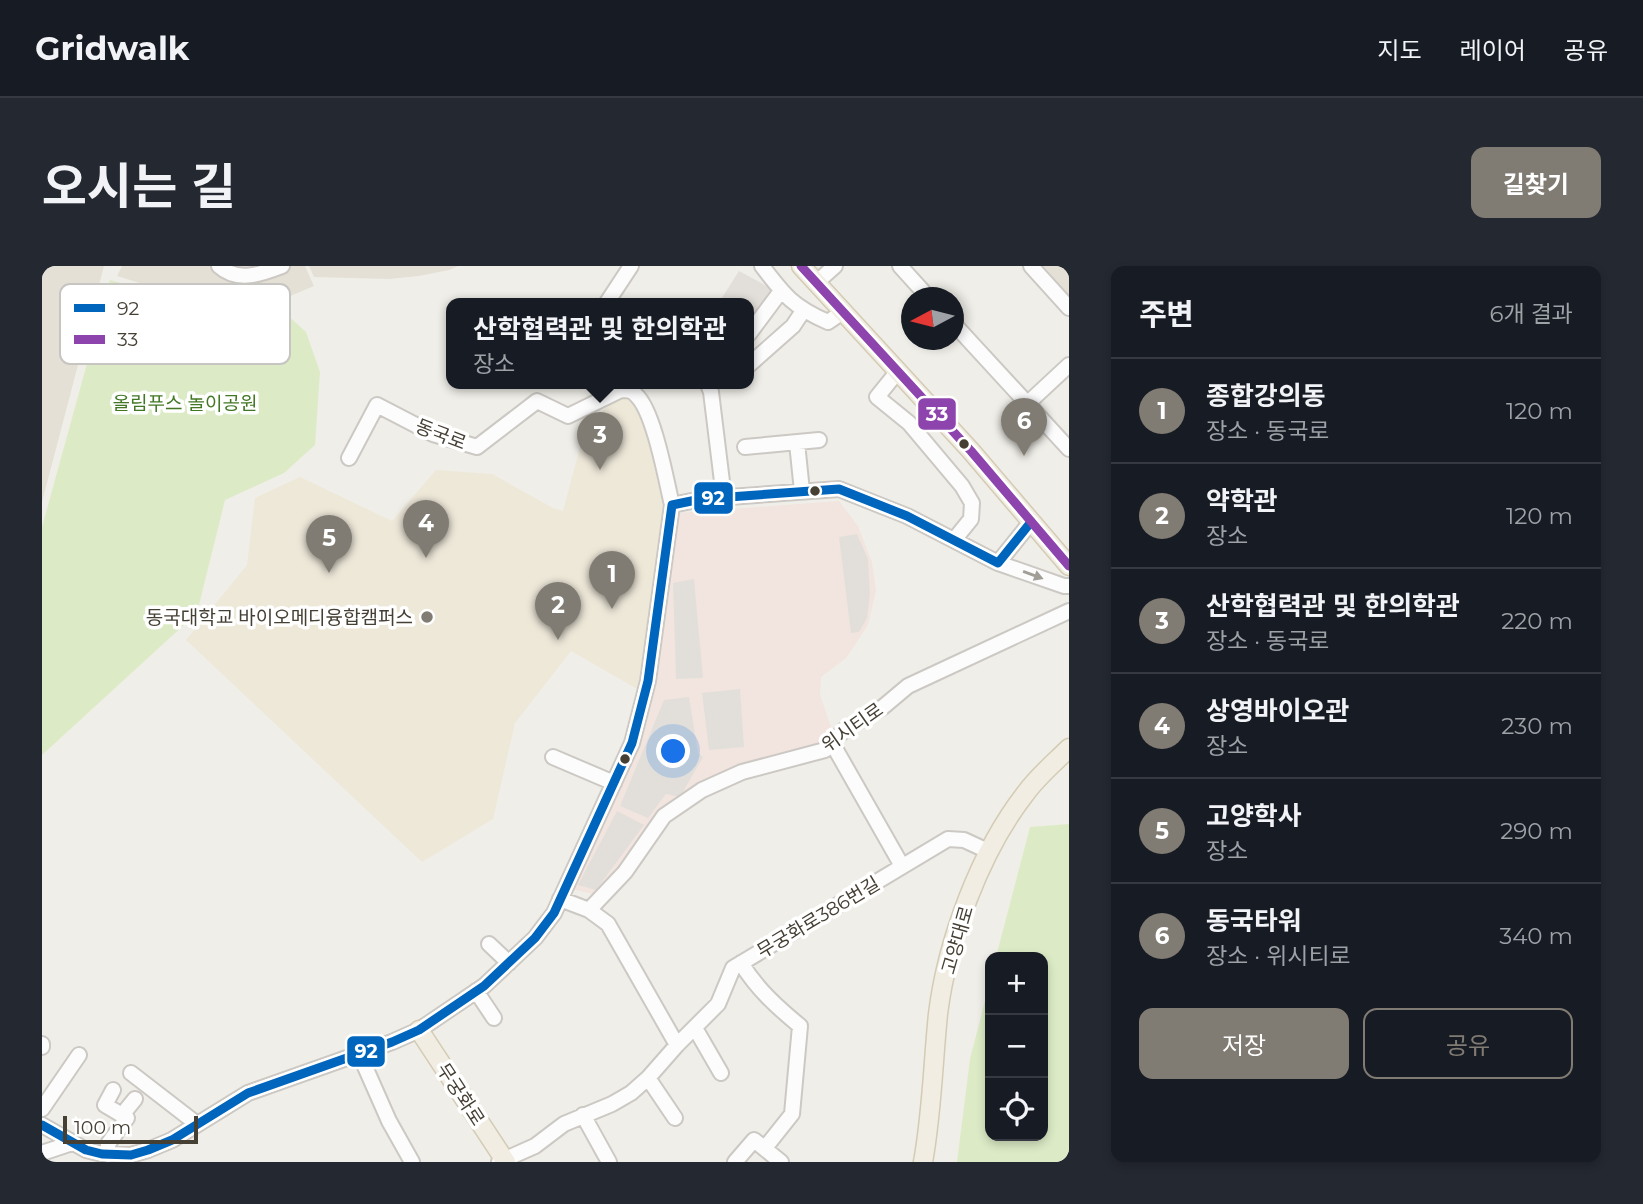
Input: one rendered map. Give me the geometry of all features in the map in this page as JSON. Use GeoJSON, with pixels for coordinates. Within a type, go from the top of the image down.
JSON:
{"type":"FeatureCollection","features":[{"type":"Feature","properties":{"kind":"main road"},"geometry":{"type":"LineString","coordinates":[[801,266],[898,370],[1069,566]]}},
{"type":"Feature","properties":{"kind":"main road","name":"고양대로"},"geometry":{"type":"LineString","coordinates":[[923,1162],[928,1135],[938,1012],[948,963],[973,887],[1009,816],[1026,791],[1069,748]]}},
{"type":"Feature","properties":{"kind":"main road","name":"고양대로"},"geometry":{"type":"LineString","coordinates":[[930,1162],[953,995],[967,928],[982,891],[1019,820],[1069,762]]}},
{"type":"Feature","properties":{"kind":"main road","name":"무궁화로"},"geometry":{"type":"LineString","coordinates":[[419,1030],[503,1161]]}},
{"type":"Feature","properties":{"kind":"street"},"geometry":{"type":"LineString","coordinates":[[219,266],[227,273],[249,277],[282,266]]}},
{"type":"Feature","properties":{"kind":"street"},"geometry":{"type":"LineString","coordinates":[[610,298],[631,266]]}},
{"type":"Feature","properties":{"kind":"street"},"geometry":{"type":"LineString","coordinates":[[762,266],[781,291],[803,311],[828,321],[844,311]]}},
{"type":"Feature","properties":{"kind":"street"},"geometry":{"type":"LineString","coordinates":[[817,282],[835,266]]}},
{"type":"Feature","properties":{"kind":"street"},"geometry":{"type":"LineString","coordinates":[[900,266],[919,287]]}},
{"type":"Feature","properties":{"kind":"street"},"geometry":{"type":"LineString","coordinates":[[1031,266],[1069,307]]}},
{"type":"Feature","properties":{"kind":"street"},"geometry":{"type":"LineString","coordinates":[[754,327],[781,291]]}},
{"type":"Feature","properties":{"kind":"street"},"geometry":{"type":"LineString","coordinates":[[754,361],[793,326],[803,311]]}},
{"type":"Feature","properties":{"kind":"street"},"geometry":{"type":"LineString","coordinates":[[964,335],[1069,449]]}},
{"type":"Feature","properties":{"kind":"street"},"geometry":{"type":"LineString","coordinates":[[1027,404],[1069,365]]}},
{"type":"Feature","properties":{"kind":"street"},"geometry":{"type":"LineString","coordinates":[[898,370],[877,397],[909,423],[962,486],[972,503],[971,519],[954,540]]}},
{"type":"Feature","properties":{"kind":"street","name":"동국로"},"geometry":{"type":"LineString","coordinates":[[349,458],[377,405],[433,433],[477,447],[537,401],[568,416],[615,389]]}},
{"type":"Feature","properties":{"kind":"street","name":"동국로"},"geometry":{"type":"LineString","coordinates":[[42,1125],[86,1150],[125,1158],[148,1150],[172,1140],[248,1093],[419,1030],[476,991],[535,938],[554,912],[632,743],[648,681],[671,505],[650,419],[638,395],[626,389]]}},
{"type":"Feature","properties":{"kind":"street"},"geometry":{"type":"LineString","coordinates":[[714,389],[724,498]]}},
{"type":"Feature","properties":{"kind":"street"},"geometry":{"type":"LineString","coordinates":[[745,447],[819,440]]}},
{"type":"Feature","properties":{"kind":"street"},"geometry":{"type":"LineString","coordinates":[[797,443],[802,491]]}},
{"type":"Feature","properties":{"kind":"street"},"geometry":{"type":"LineString","coordinates":[[671,505],[839,489],[906,516],[998,563],[1069,586]]}},
{"type":"Feature","properties":{"kind":"street"},"geometry":{"type":"LineString","coordinates":[[998,563],[1031,522]]}},
{"type":"Feature","properties":{"kind":"street","name":"위시티로"},"geometry":{"type":"LineString","coordinates":[[589,910],[625,872],[664,816],[702,790],[741,772],[825,750],[844,730],[883,707],[908,686],[1069,611]]}},
{"type":"Feature","properties":{"kind":"street"},"geometry":{"type":"LineString","coordinates":[[832,743],[902,866]]}},
{"type":"Feature","properties":{"kind":"street"},"geometry":{"type":"LineString","coordinates":[[553,757],[614,783]]}},
{"type":"Feature","properties":{"kind":"street","name":"무궁화로386번길"},"geometry":{"type":"LineString","coordinates":[[503,1161],[534,1146],[564,1124],[631,1093],[718,1004],[733,968],[948,839],[964,840],[990,852]]}},
{"type":"Feature","properties":{"kind":"street"},"geometry":{"type":"LineString","coordinates":[[560,899],[589,910],[608,924],[677,1045]]}},
{"type":"Feature","properties":{"kind":"street"},"geometry":{"type":"LineString","coordinates":[[489,944],[509,963]]}},
{"type":"Feature","properties":{"kind":"street"},"geometry":{"type":"LineString","coordinates":[[741,963],[754,983],[800,1026],[792,1114],[765,1148]]}},
{"type":"Feature","properties":{"kind":"street"},"geometry":{"type":"LineString","coordinates":[[476,991],[494,1018]]}},
{"type":"Feature","properties":{"kind":"street"},"geometry":{"type":"LineString","coordinates":[[695,1028],[722,1073]]}},
{"type":"Feature","properties":{"kind":"street"},"geometry":{"type":"LineString","coordinates":[[359,1053],[389,1121],[412,1162]]}},
{"type":"Feature","properties":{"kind":"street"},"geometry":{"type":"LineString","coordinates":[[42,1109],[79,1055]]}},
{"type":"Feature","properties":{"kind":"street"},"geometry":{"type":"LineString","coordinates":[[131,1073],[197,1124]]}},
{"type":"Feature","properties":{"kind":"street"},"geometry":{"type":"LineString","coordinates":[[648,1078],[675,1118]]}},
{"type":"Feature","properties":{"kind":"street"},"geometry":{"type":"LineString","coordinates":[[108,1154],[108,1144],[127,1118],[105,1105],[113,1090]]}},
{"type":"Feature","properties":{"kind":"street"},"geometry":{"type":"LineString","coordinates":[[122,1115],[135,1099]]}},
{"type":"Feature","properties":{"kind":"street"},"geometry":{"type":"LineString","coordinates":[[583,1115],[609,1162]]}},
{"type":"Feature","properties":{"kind":"street"},"geometry":{"type":"LineString","coordinates":[[735,1162],[754,1140],[781,1162]]}},
{"type":"Feature","properties":{"kind":"street"},"geometry":{"type":"LineString","coordinates":[[42,1153],[72,1143]]}},
{"type":"Feature","properties":{"kind":"shaded area"},"geometry":{"type":"Polygon","coordinates":[[[42,266],[104,266],[99,284],[60,284],[60,364],[78,364],[42,502],[42,266]]]}},
{"type":"Feature","properties":{"kind":"shaded area"},"geometry":{"type":"Polygon","coordinates":[[[122,266],[305,266],[314,286],[290,296],[290,284],[143,284],[117,276],[122,266]]]}},
{"type":"Feature","properties":{"kind":"shaded area"},"geometry":{"type":"Polygon","coordinates":[[[309,266],[458,266],[419,276],[389,279],[314,277],[309,266]]]}},
{"type":"Feature","properties":{"kind":"shaded area"},"geometry":{"type":"Polygon","coordinates":[[[1043,266],[1069,266],[1069,295],[1043,266]]]}},
{"type":"Feature","properties":{"kind":"shaded area"},"geometry":{"type":"Polygon","coordinates":[[[739,271],[774,290],[754,320],[754,298],[722,298],[739,271]]]}},
{"type":"Feature","properties":{"kind":"shaded area","name":"동국대학교 바이오메디융합캠퍼스"},"geometry":{"type":"Polygon","coordinates":[[[620,396],[633,400],[644,422],[664,509],[639,690],[571,651],[515,723],[493,819],[422,862],[186,640],[247,565],[255,498],[300,477],[392,521],[436,470],[492,474],[563,511],[586,425],[620,396]]]}},
{"type":"Feature","properties":{"kind":"shaded area"},"geometry":{"type":"Polygon","coordinates":[[[839,501],[858,526],[872,562],[876,591],[868,625],[846,658],[821,677],[820,695],[834,735],[823,748],[659,811],[622,870],[596,895],[572,889],[638,751],[654,683],[678,513],[839,501]]]}},
{"type":"Feature","properties":{"kind":"shaded area"},"geometry":{"type":"Polygon","coordinates":[[[857,534],[868,559],[870,594],[867,618],[859,632],[851,633],[839,537],[857,534]]]}},
{"type":"Feature","properties":{"kind":"shaded area"},"geometry":{"type":"Polygon","coordinates":[[[694,579],[703,678],[676,679],[673,583],[694,579]]]}},
{"type":"Feature","properties":{"kind":"shaded area"},"geometry":{"type":"Polygon","coordinates":[[[740,689],[744,747],[709,750],[702,693],[740,689]]]}},
{"type":"Feature","properties":{"kind":"shaded area"},"geometry":{"type":"Polygon","coordinates":[[[689,697],[698,753],[703,757],[680,797],[666,794],[648,818],[620,806],[664,700],[689,697]]]}},
{"type":"Feature","properties":{"kind":"shaded area"},"geometry":{"type":"Polygon","coordinates":[[[617,811],[644,825],[596,890],[578,885],[617,811]]]}},
{"type":"Feature","properties":{"kind":"green space","name":"올림푸스 놀이공원"},"geometry":{"type":"Polygon","coordinates":[[[110,280],[125,284],[109,284],[110,280]]]}},
{"type":"Feature","properties":{"kind":"green space","name":"올림푸스 놀이공원"},"geometry":{"type":"Polygon","coordinates":[[[290,318],[306,332],[320,372],[315,445],[284,473],[225,500],[197,613],[42,755],[42,527],[87,364],[290,364],[290,318]]]}},
{"type":"Feature","properties":{"kind":"green space"},"geometry":{"type":"Polygon","coordinates":[[[1069,824],[1069,1162],[957,1162],[970,1059],[985,1000],[985,1141],[1048,1141],[1048,952],[997,952],[1030,827],[1069,824]]]}},
{"type":"Feature","properties":{"kind":"transit line","name":"33"},"geometry":{"type":"LineString","coordinates":[[801,266],[971,451],[1069,566]]}},
{"type":"Feature","properties":{"kind":"transit line","name":"92"},"geometry":{"type":"LineString","coordinates":[[42,1125],[86,1150],[102,1154],[131,1155],[148,1150],[172,1140],[248,1093],[419,1030],[484,986],[535,938],[554,913],[632,743],[648,681],[672,505],[701,499],[839,489],[907,516],[998,563],[1031,522]]}},
{"type":"Feature","properties":{"kind":"place","name":"동국타워"},"geometry":{"type":"Point","coordinates":[1024,456]}},
{"type":"Feature","properties":{"kind":"place","name":"산학협력관 및 한의학관"},"geometry":{"type":"Point","coordinates":[600,470]}},
{"type":"Feature","properties":{"kind":"place","name":"상영바이오관"},"geometry":{"type":"Point","coordinates":[426,558]}},
{"type":"Feature","properties":{"kind":"place","name":"고양학사"},"geometry":{"type":"Point","coordinates":[329,573]}},
{"type":"Feature","properties":{"kind":"place","name":"종합강의동"},"geometry":{"type":"Point","coordinates":[612,609]}},
{"type":"Feature","properties":{"kind":"place","name":"동국대학교 바이오메디융합캠퍼스"},"geometry":{"type":"Point","coordinates":[427,617]}},
{"type":"Feature","properties":{"kind":"place","name":"약학관"},"geometry":{"type":"Point","coordinates":[558,640]}}]}
